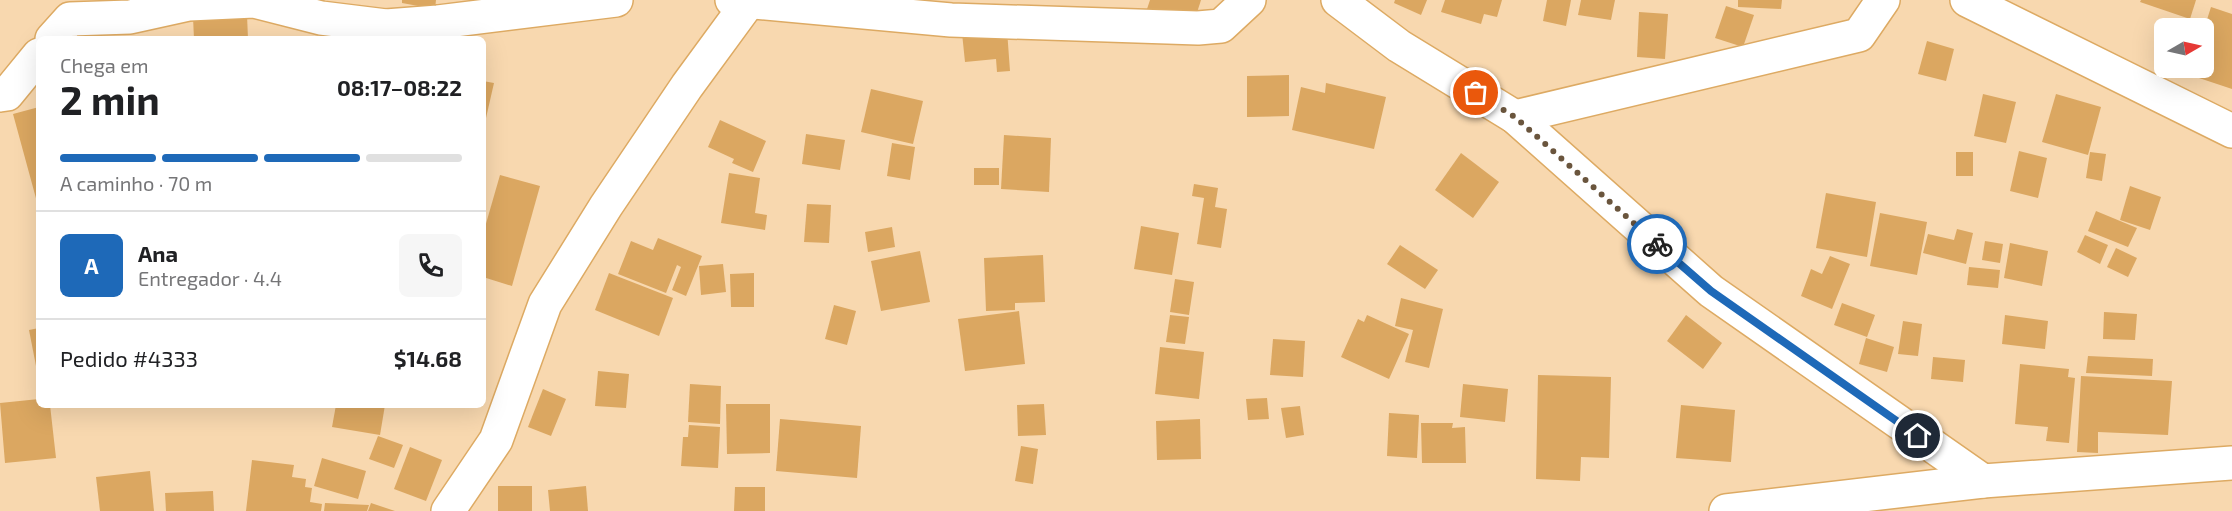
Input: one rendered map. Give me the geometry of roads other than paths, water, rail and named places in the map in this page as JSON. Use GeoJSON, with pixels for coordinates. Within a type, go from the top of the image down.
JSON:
{"type":"FeatureCollection","features":[{"type":"Feature","properties":{"kind":"street"},"geometry":{"type":"LineString","coordinates":[[55,36],[70,19],[130,17],[189,4],[254,1],[321,18],[386,26],[438,22],[616,0]]}},
{"type":"Feature","properties":{"kind":"street"},"geometry":{"type":"LineString","coordinates":[[448,511],[496,440],[545,304],[606,206],[744,0],[951,20],[1198,28],[1221,26],[1249,0]]}},
{"type":"Feature","properties":{"kind":"street"},"geometry":{"type":"LineString","coordinates":[[1338,0],[1399,46],[1515,117],[1711,291],[1983,481]]}},
{"type":"Feature","properties":{"kind":"street"},"geometry":{"type":"LineString","coordinates":[[1515,117],[1858,35],[1883,0]]}},
{"type":"Feature","properties":{"kind":"street"},"geometry":{"type":"LineString","coordinates":[[1967,0],[2232,131]]}},
{"type":"Feature","properties":{"kind":"street"},"geometry":{"type":"LineString","coordinates":[[0,95],[7,94],[36,59]]}},
{"type":"Feature","properties":{"kind":"street"},"geometry":{"type":"LineString","coordinates":[[1726,511],[1891,501],[1983,481],[2232,463]]}}]}
